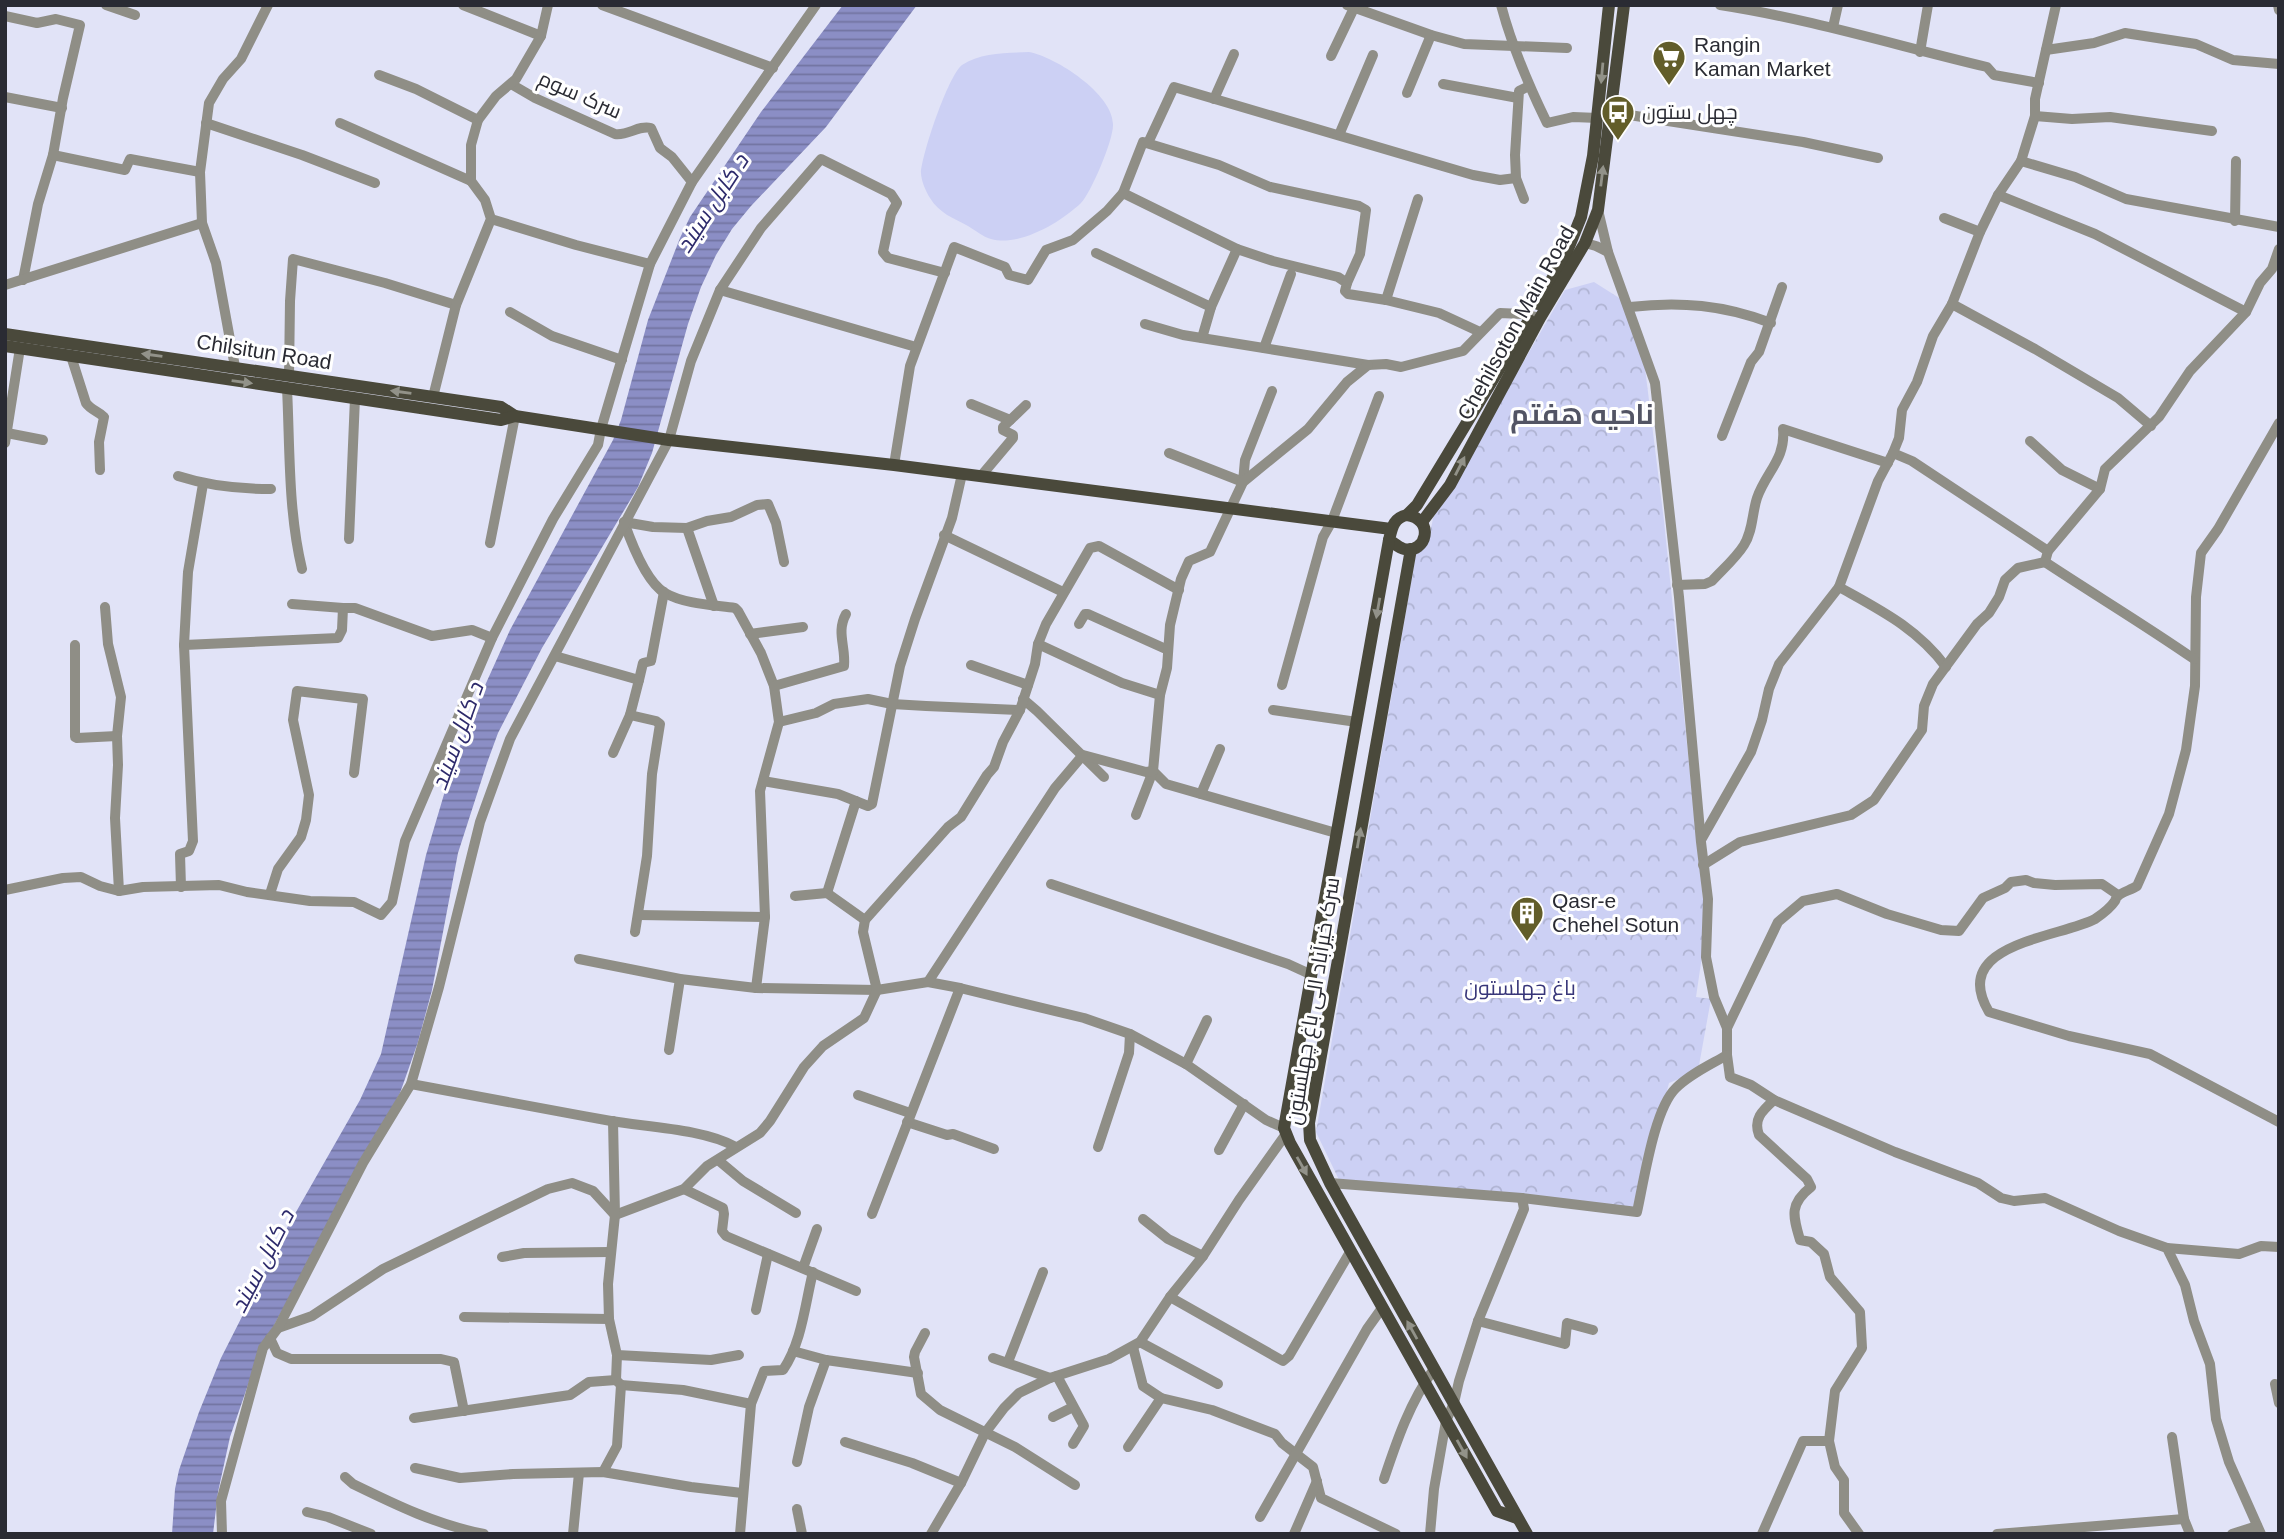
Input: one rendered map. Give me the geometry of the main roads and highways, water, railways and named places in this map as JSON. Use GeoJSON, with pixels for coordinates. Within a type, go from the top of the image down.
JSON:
{"type":"FeatureCollection","features":[{"type":"Feature","properties":{"kind":"main road","name":"Chehilsoton Main Road"},"geometry":{"type":"LineString","coordinates":[[1422,522],[1450,485],[1536,317],[1581,216],[1593,156],[1609,5]]}},
{"type":"Feature","properties":{"kind":"main road","name":"Chehilsoton Main Road"},"geometry":{"type":"LineString","coordinates":[[1407,515],[1417,505],[1585,243],[1598,210],[1624,5]]}},
{"type":"Feature","properties":{"kind":"main road","name":"Chilsitun Road"},"geometry":{"type":"LineString","coordinates":[[5,334],[235,367],[355,398],[500,420],[515,416],[665,439],[894,465],[1332,521],[1390,535]]}},
{"type":"Feature","properties":{"kind":"main road","name":"Chilsitun Road"},"geometry":{"type":"LineString","coordinates":[[5,346],[288,382],[433,397],[501,407],[515,416]]}},
{"type":"Feature","properties":{"kind":"main road"},"geometry":{"type":"LineString","coordinates":[[1390,535],[1400,548],[1411,549],[1422,543],[1426,533],[1422,522],[1407,515],[1397,519],[1390,535],[1285,1131],[1350,1252],[1497,1511],[1517,1518]]}},
{"type":"Feature","properties":{"kind":"main road","name":"سرک خیرآباد الی باغ چهلستون"},"geometry":{"type":"LineString","coordinates":[[1411,549],[1309,1122],[1310,1140],[1330,1183],[1527,1534]]}},
{"type":"Feature","properties":{"kind":"water","name":"د کابل سيند"},"geometry":{"type":"Polygon","coordinates":[[[843,5],[917,5],[826,127],[751,206],[716,255],[688,324],[652,453],[638,487],[542,648],[498,733],[458,853],[432,990],[400,1093],[259,1353],[230,1437],[218,1492],[213,1534],[172,1534],[179,1470],[221,1358],[288,1226],[360,1100],[381,1054],[426,855],[453,764],[473,712],[510,630],[613,440],[648,320],[680,238],[690,217],[761,112],[843,5]]]}},
{"type":"Feature","properties":{"kind":"place","name":"Rangin Kaman Market"},"geometry":{"type":"Point","coordinates":[1669,87]}},
{"type":"Feature","properties":{"kind":"place","name":"چهل ستون"},"geometry":{"type":"Point","coordinates":[1618,142]}},
{"type":"Feature","properties":{"kind":"place","name":"Qasr-e Chehel Sotun"},"geometry":{"type":"Point","coordinates":[1527,943]}},
{"type":"Feature","properties":{"kind":"district","name":"ناحیه هفتم"},"geometry":{"type":"Point","coordinates":[1582,414]}},
{"type":"Feature","properties":{"kind":"park label","name":"باغ چهلستون"},"geometry":{"type":"Point","coordinates":[1520,988]}}]}
